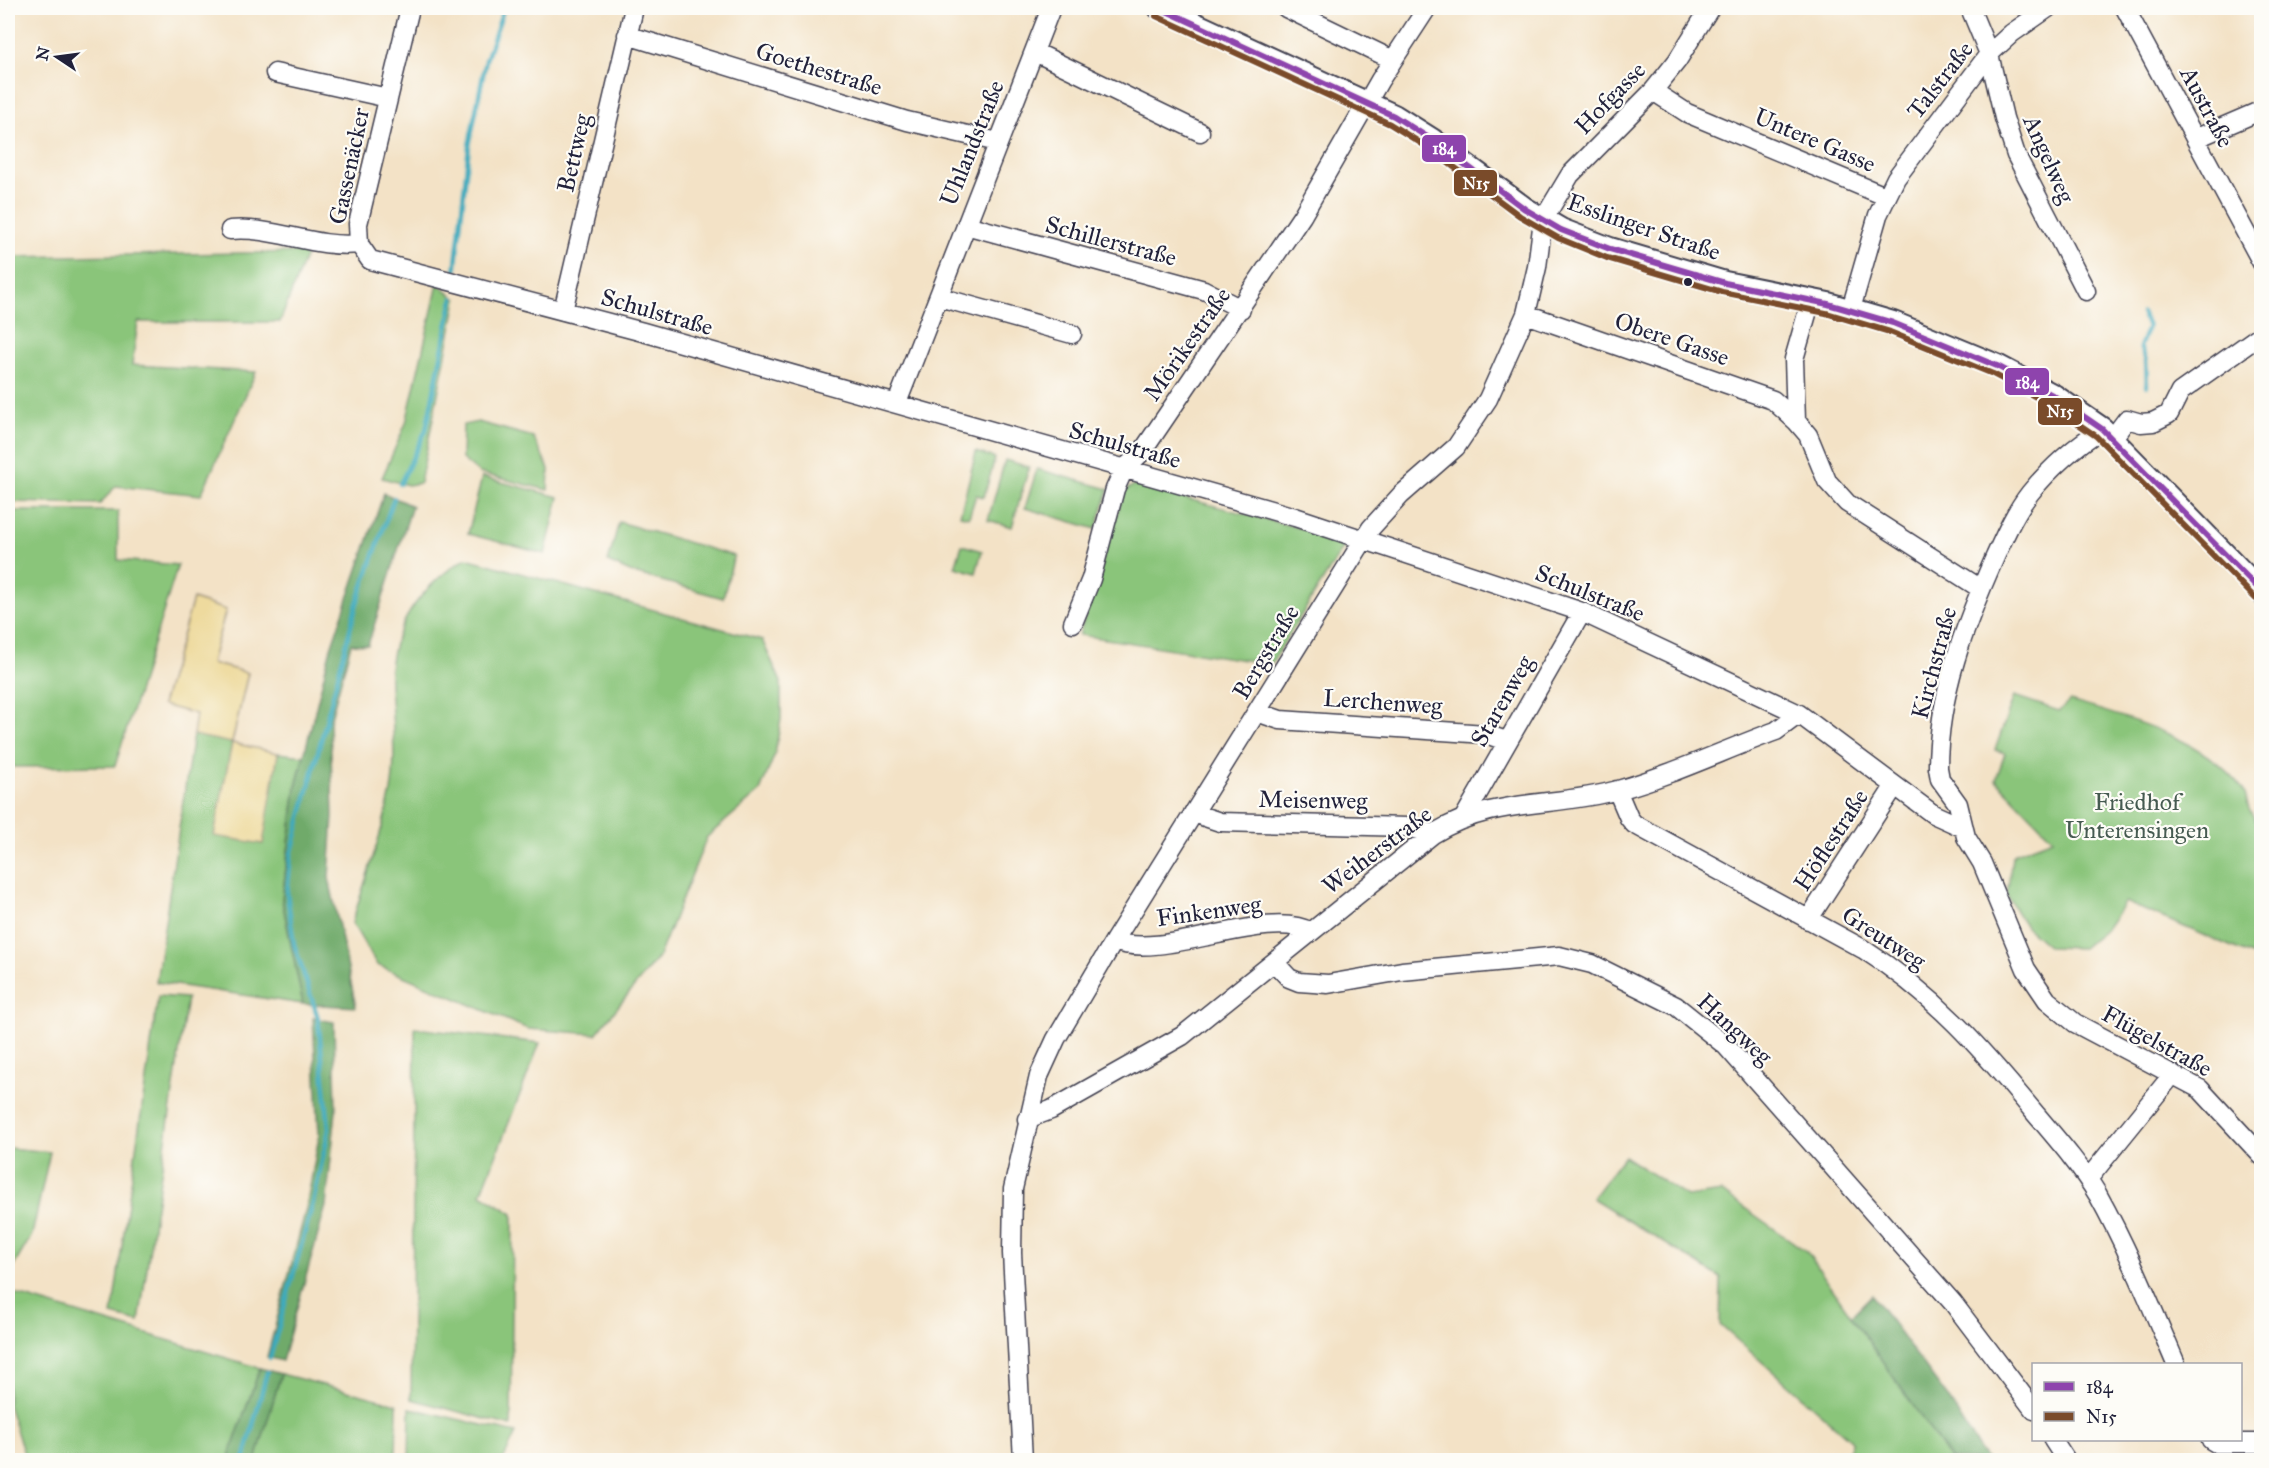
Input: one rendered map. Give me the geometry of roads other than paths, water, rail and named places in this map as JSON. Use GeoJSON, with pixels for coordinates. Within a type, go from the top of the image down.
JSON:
{"type":"FeatureCollection","features":[{"type":"Feature","properties":{"kind":"street","name":"Gassenäcker"},"geometry":{"type":"LineString","coordinates":[[358,244],[358,224],[410,8]]}},
{"type":"Feature","properties":{"kind":"street","name":"Bettweg"},"geometry":{"type":"LineString","coordinates":[[563,311],[634,8]]}},
{"type":"Feature","properties":{"kind":"street","name":"Uhlandstraße"},"geometry":{"type":"LineString","coordinates":[[897,403],[1051,8]]}},
{"type":"Feature","properties":{"kind":"street","name":"Esslinger Straße"},"geometry":{"type":"LineString","coordinates":[[1160,8],[1368,103],[1411,126],[1543,220],[1577,238],[1750,289],[1851,309],[1893,323],[1997,366],[2054,396],[2107,434],[2262,593]]}},
{"type":"Feature","properties":{"kind":"street"},"geometry":{"type":"LineString","coordinates":[[1286,8],[1393,60]]}},
{"type":"Feature","properties":{"kind":"street","name":"Mörikestraße"},"geometry":{"type":"LineString","coordinates":[[1073,623],[1091,579],[1107,513],[1124,469],[1142,452],[1241,309],[1302,216],[1393,60],[1427,8]]}},
{"type":"Feature","properties":{"kind":"street","name":"Hofgasse"},"geometry":{"type":"LineString","coordinates":[[1543,220],[1570,175],[1653,91],[1677,61],[1710,8]]}},
{"type":"Feature","properties":{"kind":"street","name":"Angelweg"},"geometry":{"type":"LineString","coordinates":[[1970,8],[1989,54],[2004,118],[2016,155],[2085,291]]}},
{"type":"Feature","properties":{"kind":"street","name":"Talstraße"},"geometry":{"type":"LineString","coordinates":[[1885,196],[1989,54],[2012,33],[2048,8]]}},
{"type":"Feature","properties":{"kind":"street","name":"Austraße"},"geometry":{"type":"LineString","coordinates":[[2125,8],[2197,138],[2262,263]]}},
{"type":"Feature","properties":{"kind":"street","name":"Goethestraße"},"geometry":{"type":"LineString","coordinates":[[627,35],[897,118],[998,142]]}},
{"type":"Feature","properties":{"kind":"street"},"geometry":{"type":"LineString","coordinates":[[1035,52],[1200,132]]}},
{"type":"Feature","properties":{"kind":"street","name":"Gassenäcker"},"geometry":{"type":"LineString","coordinates":[[275,73],[388,98]]}},
{"type":"Feature","properties":{"kind":"street","name":"Untere Gasse"},"geometry":{"type":"LineString","coordinates":[[1653,91],[1687,113],[1885,196],[1871,235],[1851,309]]}},
{"type":"Feature","properties":{"kind":"street"},"geometry":{"type":"LineString","coordinates":[[2197,138],[2262,110]]}},
{"type":"Feature","properties":{"kind":"street","name":"Bergstraße"},"geometry":{"type":"LineString","coordinates":[[1023,1461],[1012,1264],[1012,1200],[1027,1119],[1047,1057],[1114,941],[1364,539],[1388,507],[1456,447],[1488,399],[1526,314],[1543,220]]}},
{"type":"Feature","properties":{"kind":"street","name":"Schillerstraße"},"geometry":{"type":"LineString","coordinates":[[966,225],[1204,290],[1241,309]]}},
{"type":"Feature","properties":{"kind":"street"},"geometry":{"type":"LineString","coordinates":[[230,230],[253,229],[336,246],[358,244]]}},
{"type":"Feature","properties":{"kind":"street","name":"Schulstraße"},"geometry":{"type":"LineString","coordinates":[[358,244],[370,260],[897,403],[1364,539],[1582,612],[1799,714],[1835,738],[1894,787],[1933,814],[1964,828]]}},
{"type":"Feature","properties":{"kind":"street"},"geometry":{"type":"LineString","coordinates":[[939,297],[1072,334]]}},
{"type":"Feature","properties":{"kind":"street"},"geometry":{"type":"LineString","coordinates":[[1796,421],[1794,359],[1810,300]]}},
{"type":"Feature","properties":{"kind":"street","name":"Obere Gasse"},"geometry":{"type":"LineString","coordinates":[[1526,314],[1764,396],[1781,406],[1809,435],[1827,481],[1841,497],[1906,543],[1981,589]]}},
{"type":"Feature","properties":{"kind":"street","name":"Kirchstraße"},"geometry":{"type":"LineString","coordinates":[[2075,1023],[2047,1000],[2026,969],[1982,863],[1964,828],[1958,804],[1940,779],[1938,753],[1945,697],[1981,589],[2008,529],[2029,494],[2064,455],[2107,434],[2127,419],[2141,423],[2153,422],[2169,414],[2180,392],[2262,334]]}},
{"type":"Feature","properties":{"kind":"street","name":"Starenweg"},"geometry":{"type":"LineString","coordinates":[[1465,816],[1582,612]]}},
{"type":"Feature","properties":{"kind":"street","name":"Lerchenweg"},"geometry":{"type":"LineString","coordinates":[[1257,712],[1280,720],[1486,734],[1506,741]]}},
{"type":"Feature","properties":{"kind":"street","name":"Weiherstraße"},"geometry":{"type":"LineString","coordinates":[[1027,1119],[1051,1110],[1182,1036],[1433,834],[1465,816],[1617,790],[1776,731],[1799,714]]}},
{"type":"Feature","properties":{"kind":"street","name":"Höflestraße"},"geometry":{"type":"LineString","coordinates":[[1808,920],[1894,787]]}},
{"type":"Feature","properties":{"kind":"street","name":"Greutweg"},"geometry":{"type":"LineString","coordinates":[[1617,790],[1634,824],[1896,970],[1933,1000],[2006,1078],[2088,1179],[2112,1225],[2175,1363]]}},
{"type":"Feature","properties":{"kind":"street","name":"Meisenweg"},"geometry":{"type":"LineString","coordinates":[[1193,813],[1220,822],[1407,827],[1433,834]]}},
{"type":"Feature","properties":{"kind":"street","name":"Finkenweg"},"geometry":{"type":"LineString","coordinates":[[1114,941],[1129,945],[1150,944],[1288,925],[1311,932]]}},
{"type":"Feature","properties":{"kind":"street","name":"Hangweg"},"geometry":{"type":"LineString","coordinates":[[1274,962],[1289,978],[1306,983],[1328,984],[1402,971],[1558,956],[1592,964],[1676,1006],[1726,1046],[1953,1303],[2032,1407]]}},
{"type":"Feature","properties":{"kind":"street","name":"Flügelstraße"},"geometry":{"type":"LineString","coordinates":[[2075,1023],[2173,1074],[2210,1099],[2262,1156]]}},
{"type":"Feature","properties":{"kind":"street"},"geometry":{"type":"LineString","coordinates":[[2088,1179],[2173,1074]]}},
{"type":"Feature","properties":{"kind":"street"},"geometry":{"type":"LineString","coordinates":[[2054,1441],[2066,1461]]}},
{"type":"Feature","properties":{"kind":"street"},"geometry":{"type":"LineString","coordinates":[[2215,1441],[2228,1444],[2262,1443]]}},
{"type":"Feature","properties":{"kind":"waterway"},"geometry":{"type":"LineString","coordinates":[[455,273],[469,146],[486,60],[504,8]]}},
{"type":"Feature","properties":{"kind":"waterway"},"geometry":{"type":"LineString","coordinates":[[400,484],[426,430],[453,298]]}},
{"type":"Feature","properties":{"kind":"waterway"},"geometry":{"type":"LineString","coordinates":[[2142,313],[2148,327],[2140,347],[2146,360],[2147,386]]}},
{"type":"Feature","properties":{"kind":"waterway"},"geometry":{"type":"LineString","coordinates":[[270,1358],[313,1203],[329,1129],[318,1018],[294,944],[287,894],[291,855],[357,603],[394,498]]}},
{"type":"Feature","properties":{"kind":"waterway"},"geometry":{"type":"LineString","coordinates":[[244,1460],[267,1372]]}},
{"type":"Feature","properties":{"kind":"park label","name":"Friedhof Unterensingen"},"geometry":{"type":"Point","coordinates":[2137,816]}}]}
